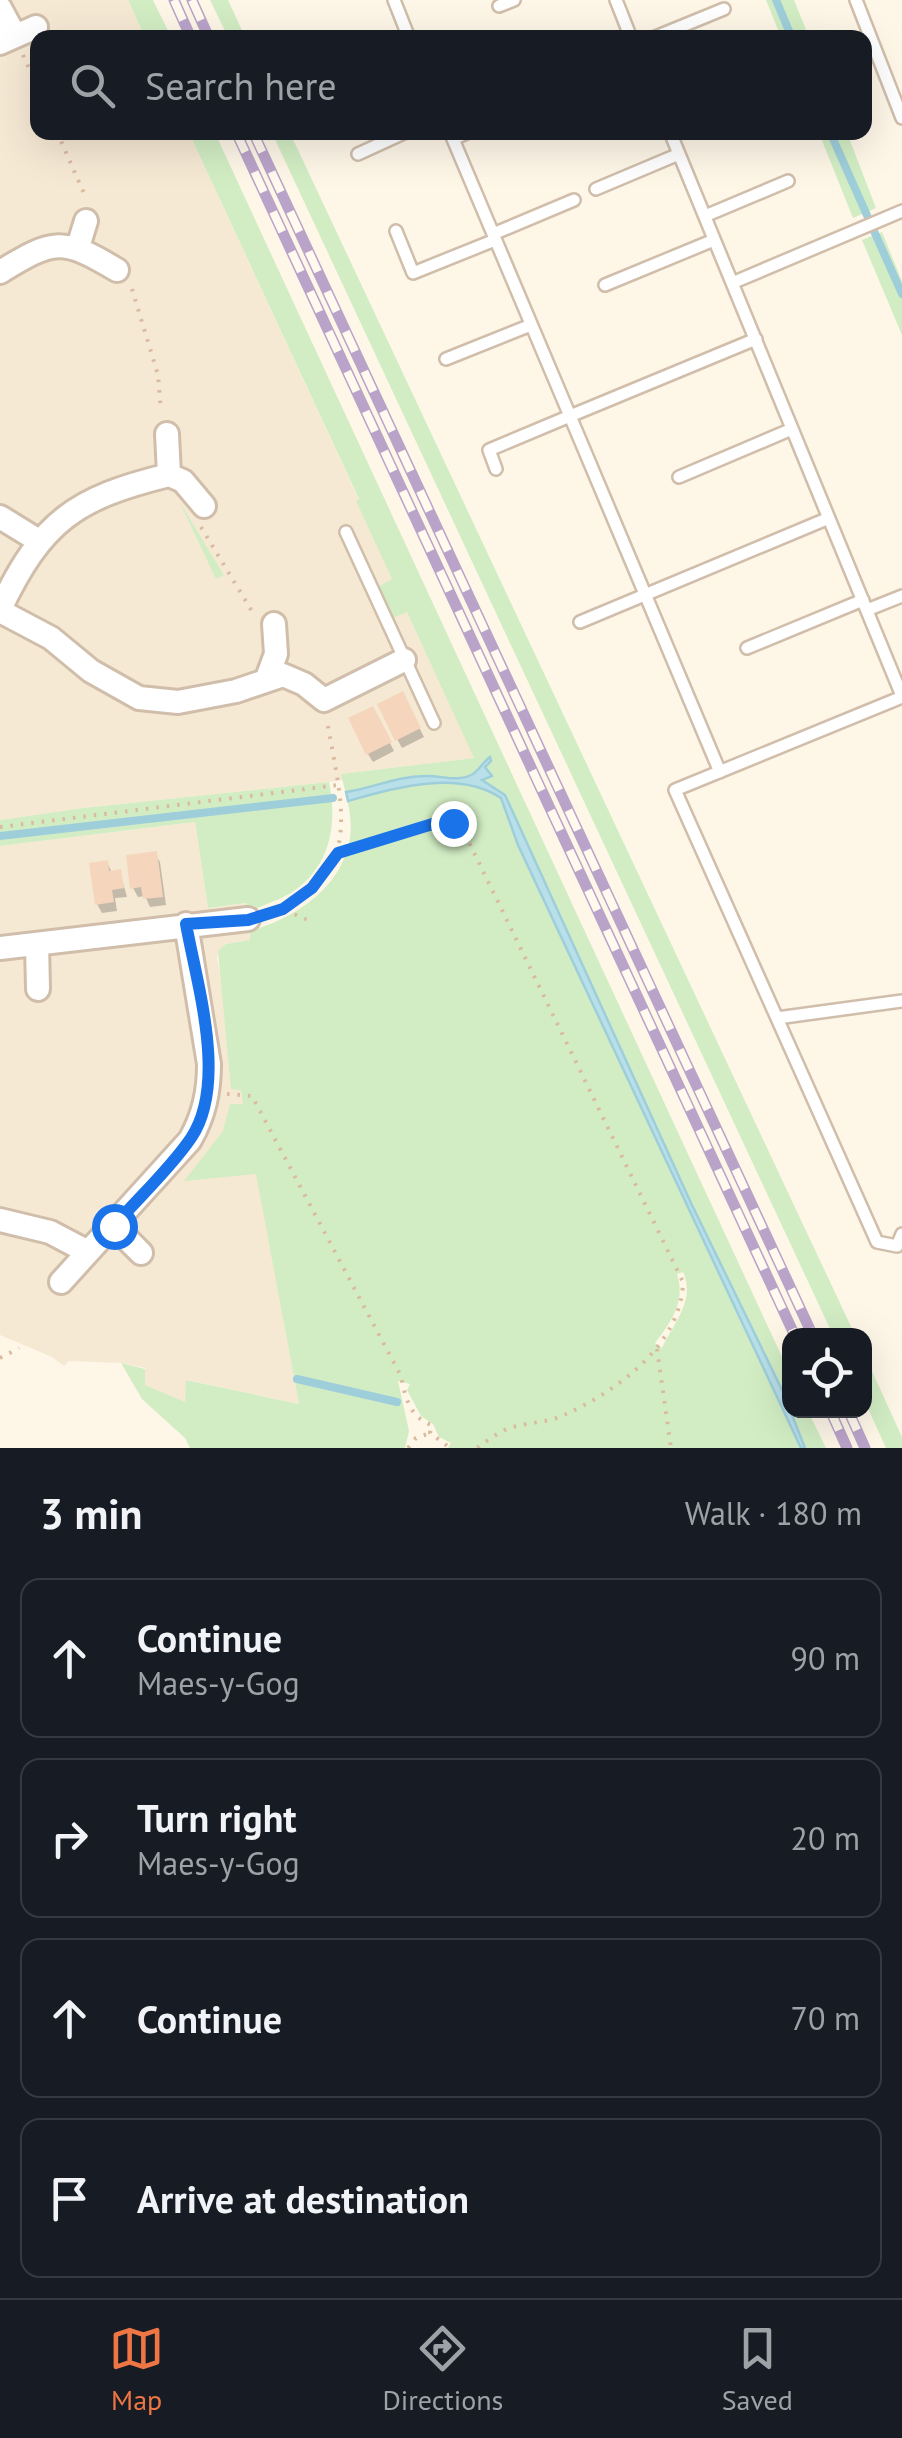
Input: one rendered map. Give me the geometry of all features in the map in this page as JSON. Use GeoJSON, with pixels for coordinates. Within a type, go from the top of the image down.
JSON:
{"type":"FeatureCollection","features":[{"type":"Feature","properties":{"kind":"street"},"geometry":{"type":"LineString","coordinates":[[0,8],[17,36]]}},
{"type":"Feature","properties":{"kind":"street"},"geometry":{"type":"LineString","coordinates":[[78,247],[86,221]]}},
{"type":"Feature","properties":{"kind":"street"},"geometry":{"type":"LineString","coordinates":[[0,272],[33,252],[52,246],[78,247],[116,270]]}},
{"type":"Feature","properties":{"kind":"street"},"geometry":{"type":"LineString","coordinates":[[167,434],[169,475]]}},
{"type":"Feature","properties":{"kind":"street"},"geometry":{"type":"LineString","coordinates":[[204,506],[183,481],[169,475],[87,503],[38,541],[0,610],[51,638],[92,671],[140,698],[178,702],[236,691],[267,678],[289,676],[324,700],[404,660]]}},
{"type":"Feature","properties":{"kind":"street"},"geometry":{"type":"LineString","coordinates":[[0,517],[38,541]]}},
{"type":"Feature","properties":{"kind":"street"},"geometry":{"type":"LineString","coordinates":[[267,678],[276,654],[274,624]]}},
{"type":"Feature","properties":{"kind":"street"},"geometry":{"type":"LineString","coordinates":[[0,948],[248,920]]}},
{"type":"Feature","properties":{"kind":"street"},"geometry":{"type":"LineString","coordinates":[[61,1282],[190,1140],[200,1122],[208,1094],[209,1064],[186,924]]}},
{"type":"Feature","properties":{"kind":"street"},"geometry":{"type":"LineString","coordinates":[[37,944],[38,989]]}},
{"type":"Feature","properties":{"kind":"street"},"geometry":{"type":"LineString","coordinates":[[0,1220],[50,1232],[88,1252]]}},
{"type":"Feature","properties":{"kind":"street"},"geometry":{"type":"LineString","coordinates":[[114,1226],[141,1253]]}},
{"type":"Feature","properties":{"kind":"lane"},"geometry":{"type":"LineString","coordinates":[[394,0],[403,30]]}},
{"type":"Feature","properties":{"kind":"lane"},"geometry":{"type":"LineString","coordinates":[[499,6],[514,0]]}},
{"type":"Feature","properties":{"kind":"lane"},"geometry":{"type":"LineString","coordinates":[[616,0],[628,30]]}},
{"type":"Feature","properties":{"kind":"lane"},"geometry":{"type":"LineString","coordinates":[[856,0],[868,30]]}},
{"type":"Feature","properties":{"kind":"lane"},"geometry":{"type":"LineString","coordinates":[[673,30],[724,9]]}},
{"type":"Feature","properties":{"kind":"lane"},"geometry":{"type":"LineString","coordinates":[[872,41],[902,118]]}},
{"type":"Feature","properties":{"kind":"lane"},"geometry":{"type":"LineString","coordinates":[[358,154],[389,140]]}},
{"type":"Feature","properties":{"kind":"lane"},"geometry":{"type":"LineString","coordinates":[[453,140],[720,772]]}},
{"type":"Feature","properties":{"kind":"lane"},"geometry":{"type":"LineString","coordinates":[[673,140],[902,696],[675,790],[877,1242],[897,1246],[902,1234]]}},
{"type":"Feature","properties":{"kind":"lane"},"geometry":{"type":"LineString","coordinates":[[596,189],[679,154]]}},
{"type":"Feature","properties":{"kind":"lane"},"geometry":{"type":"LineString","coordinates":[[704,216],[788,180]]}},
{"type":"Feature","properties":{"kind":"lane"},"geometry":{"type":"LineString","coordinates":[[396,231],[413,274],[574,200]]}},
{"type":"Feature","properties":{"kind":"lane"},"geometry":{"type":"LineString","coordinates":[[732,283],[902,211]]}},
{"type":"Feature","properties":{"kind":"lane"},"geometry":{"type":"LineString","coordinates":[[605,286],[714,240]]}},
{"type":"Feature","properties":{"kind":"lane"},"geometry":{"type":"LineString","coordinates":[[446,359],[531,324]]}},
{"type":"Feature","properties":{"kind":"lane"},"geometry":{"type":"LineString","coordinates":[[496,470],[490,450],[756,340]]}},
{"type":"Feature","properties":{"kind":"lane"},"geometry":{"type":"LineString","coordinates":[[679,477],[792,430]]}},
{"type":"Feature","properties":{"kind":"lane"},"geometry":{"type":"LineString","coordinates":[[580,622],[829,518]]}},
{"type":"Feature","properties":{"kind":"lane"},"geometry":{"type":"LineString","coordinates":[[346,532],[434,723]]}},
{"type":"Feature","properties":{"kind":"lane"},"geometry":{"type":"LineString","coordinates":[[747,648],[865,605],[902,596]]}},
{"type":"Feature","properties":{"kind":"lane"},"geometry":{"type":"LineString","coordinates":[[777,1018],[902,1001]]}},
{"type":"Feature","properties":{"kind":"path"},"geometry":{"type":"LineString","coordinates":[[17,36],[30,68]]}},
{"type":"Feature","properties":{"kind":"path"},"geometry":{"type":"LineString","coordinates":[[60,140],[90,208],[86,221]]}},
{"type":"Feature","properties":{"kind":"path"},"geometry":{"type":"LineString","coordinates":[[116,270],[132,290],[158,375],[162,429],[167,434]]}},
{"type":"Feature","properties":{"kind":"path"},"geometry":{"type":"LineString","coordinates":[[204,506],[193,514],[256,617],[274,624]]}},
{"type":"Feature","properties":{"kind":"path"},"geometry":{"type":"LineString","coordinates":[[248,920],[283,909],[312,888],[338,853],[344,828],[324,700]]}},
{"type":"Feature","properties":{"kind":"path"},"geometry":{"type":"LineString","coordinates":[[0,827],[338,788]]}},
{"type":"Feature","properties":{"kind":"path"},"geometry":{"type":"LineString","coordinates":[[338,853],[439,822],[453,823],[463,830],[682,1276],[680,1308],[657,1347],[604,1392],[561,1417],[504,1430],[477,1448]]}},
{"type":"Feature","properties":{"kind":"path"},"geometry":{"type":"LineString","coordinates":[[283,909],[312,922]]}},
{"type":"Feature","properties":{"kind":"path"},"geometry":{"type":"LineString","coordinates":[[208,1094],[252,1096],[401,1376],[412,1410],[418,1419],[432,1425],[430,1433]]}},
{"type":"Feature","properties":{"kind":"path"},"geometry":{"type":"LineString","coordinates":[[657,1347],[671,1448]]}},
{"type":"Feature","properties":{"kind":"path"},"geometry":{"type":"LineString","coordinates":[[0,1358],[19,1348]]}},
{"type":"Feature","properties":{"kind":"path"},"geometry":{"type":"LineString","coordinates":[[408,1448],[416,1438],[430,1433]]}},
{"type":"Feature","properties":{"kind":"path"},"geometry":{"type":"LineString","coordinates":[[430,1433],[450,1448]]}},
{"type":"Feature","properties":{"kind":"shaded area"},"geometry":{"type":"Polygon","coordinates":[[[0,0],[128,0],[142,30],[30,30],[30,140],[192,140],[475,758],[342,774],[343,780],[329,782],[0,820],[0,0]]]}},
{"type":"Feature","properties":{"kind":"shaded area"},"geometry":{"type":"Polygon","coordinates":[[[195,822],[208,908],[247,903],[251,940],[226,944],[217,957],[299,1404],[187,1380],[186,1403],[144,1385],[145,1368],[69,1361],[64,1366],[0,1335],[0,846],[195,822]]]}},
{"type":"Feature","properties":{"kind":"green space"},"geometry":{"type":"Polygon","coordinates":[[[128,0],[153,0],[168,30],[142,30],[128,0]]]}},
{"type":"Feature","properties":{"kind":"green space"},"geometry":{"type":"Polygon","coordinates":[[[210,0],[228,0],[242,30],[225,30],[210,0]]]}},
{"type":"Feature","properties":{"kind":"green space"},"geometry":{"type":"Polygon","coordinates":[[[766,0],[794,0],[806,30],[778,30],[766,0]]]}},
{"type":"Feature","properties":{"kind":"green space"},"geometry":{"type":"Polygon","coordinates":[[[192,140],[218,140],[782,1357],[782,1418],[811,1418],[826,1448],[448,1448],[451,1443],[439,1437],[433,1424],[421,1416],[407,1390],[410,1384],[398,1381],[409,1431],[405,1448],[190,1448],[185,1438],[142,1399],[121,1363],[145,1369],[145,1385],[185,1402],[186,1380],[299,1404],[256,1174],[184,1181],[223,1131],[230,1104],[243,1104],[241,1090],[231,1089],[218,951],[226,944],[250,940],[250,931],[299,909],[327,886],[337,872],[351,830],[341,774],[474,758],[407,612],[393,618],[378,587],[392,579],[356,501],[359,499],[192,140]],[[683,1272],[677,1274],[678,1302],[655,1343],[662,1348],[681,1312],[685,1302],[683,1272]]]}},
{"type":"Feature","properties":{"kind":"green space"},"geometry":{"type":"Polygon","coordinates":[[[275,140],[293,140],[852,1328],[830,1328],[275,140]]]}},
{"type":"Feature","properties":{"kind":"green space"},"geometry":{"type":"Polygon","coordinates":[[[822,140],[850,140],[876,208],[853,218],[822,140]]]}},
{"type":"Feature","properties":{"kind":"green space"},"geometry":{"type":"Polygon","coordinates":[[[882,232],[902,281],[902,335],[862,240],[882,232]]]}},
{"type":"Feature","properties":{"kind":"green space"},"geometry":{"type":"Polygon","coordinates":[[[179,501],[224,575],[216,579],[179,501]]]}},
{"type":"Feature","properties":{"kind":"green space"},"geometry":{"type":"Polygon","coordinates":[[[329,782],[331,829],[315,871],[291,893],[248,913],[246,903],[208,908],[195,822],[0,846],[0,820],[329,782]]]}},
{"type":"Feature","properties":{"kind":"green space"},"geometry":{"type":"Polygon","coordinates":[[[872,1371],[902,1437],[902,1448],[886,1448],[872,1417],[872,1371]]]}},
{"type":"Feature","properties":{"kind":"water"},"geometry":{"type":"Polygon","coordinates":[[[490,757],[485,767],[492,776],[482,780],[505,795],[691,1203],[782,1390],[782,1408],[518,845],[501,798],[484,789],[446,783],[405,787],[348,801],[346,792],[405,778],[467,777],[490,757]]]}},
{"type":"Feature","properties":{"kind":"water"},"geometry":{"type":"Polygon","coordinates":[[[787,1418],[793,1418],[805,1448],[801,1448],[787,1418]]]}},
{"type":"Feature","properties":{"kind":"building"},"geometry":{"type":"Polygon","coordinates":[[[403,691],[421,728],[395,741],[377,704],[403,691]]]}},
{"type":"Feature","properties":{"kind":"building"},"geometry":{"type":"Polygon","coordinates":[[[373,706],[392,742],[366,755],[348,718],[373,706]]]}},
{"type":"Feature","properties":{"kind":"building"},"geometry":{"type":"Polygon","coordinates":[[[157,851],[163,897],[143,899],[141,887],[130,889],[126,855],[157,851]]]}},
{"type":"Feature","properties":{"kind":"building"},"geometry":{"type":"Polygon","coordinates":[[[108,860],[109,871],[121,869],[124,888],[112,890],[114,902],[95,905],[89,863],[108,860]]]}},
{"type":"Feature","properties":{"kind":"waterway"},"geometry":{"type":"LineString","coordinates":[[776,0],[789,30]]}},
{"type":"Feature","properties":{"kind":"waterway"},"geometry":{"type":"LineString","coordinates":[[834,140],[902,294]]}},
{"type":"Feature","properties":{"kind":"waterway"},"geometry":{"type":"LineString","coordinates":[[0,836],[333,798]]}},
{"type":"Feature","properties":{"kind":"waterway"},"geometry":{"type":"LineString","coordinates":[[297,1379],[397,1402]]}},
{"type":"Feature","properties":{"kind":"railway"},"geometry":{"type":"LineString","coordinates":[[174,0],[187,30]]}},
{"type":"Feature","properties":{"kind":"railway"},"geometry":{"type":"LineString","coordinates":[[192,0],[205,30]]}},
{"type":"Feature","properties":{"kind":"railway"},"geometry":{"type":"LineString","coordinates":[[240,140],[791,1328]]}},
{"type":"Feature","properties":{"kind":"railway"},"geometry":{"type":"LineString","coordinates":[[257,140],[809,1328]]}},
{"type":"Feature","properties":{"kind":"railway"},"geometry":{"type":"LineString","coordinates":[[834,1418],[847,1448]]}},
{"type":"Feature","properties":{"kind":"railway"},"geometry":{"type":"LineString","coordinates":[[852,1418],[865,1448]]}},
{"type":"Feature","properties":{"kind":"route"},"geometry":{"type":"LineString","coordinates":[[114,1226],[190,1140],[206,1103],[209,1064],[186,924],[266,916],[299,901],[324,877],[338,853],[439,822],[453,823]]}}]}
